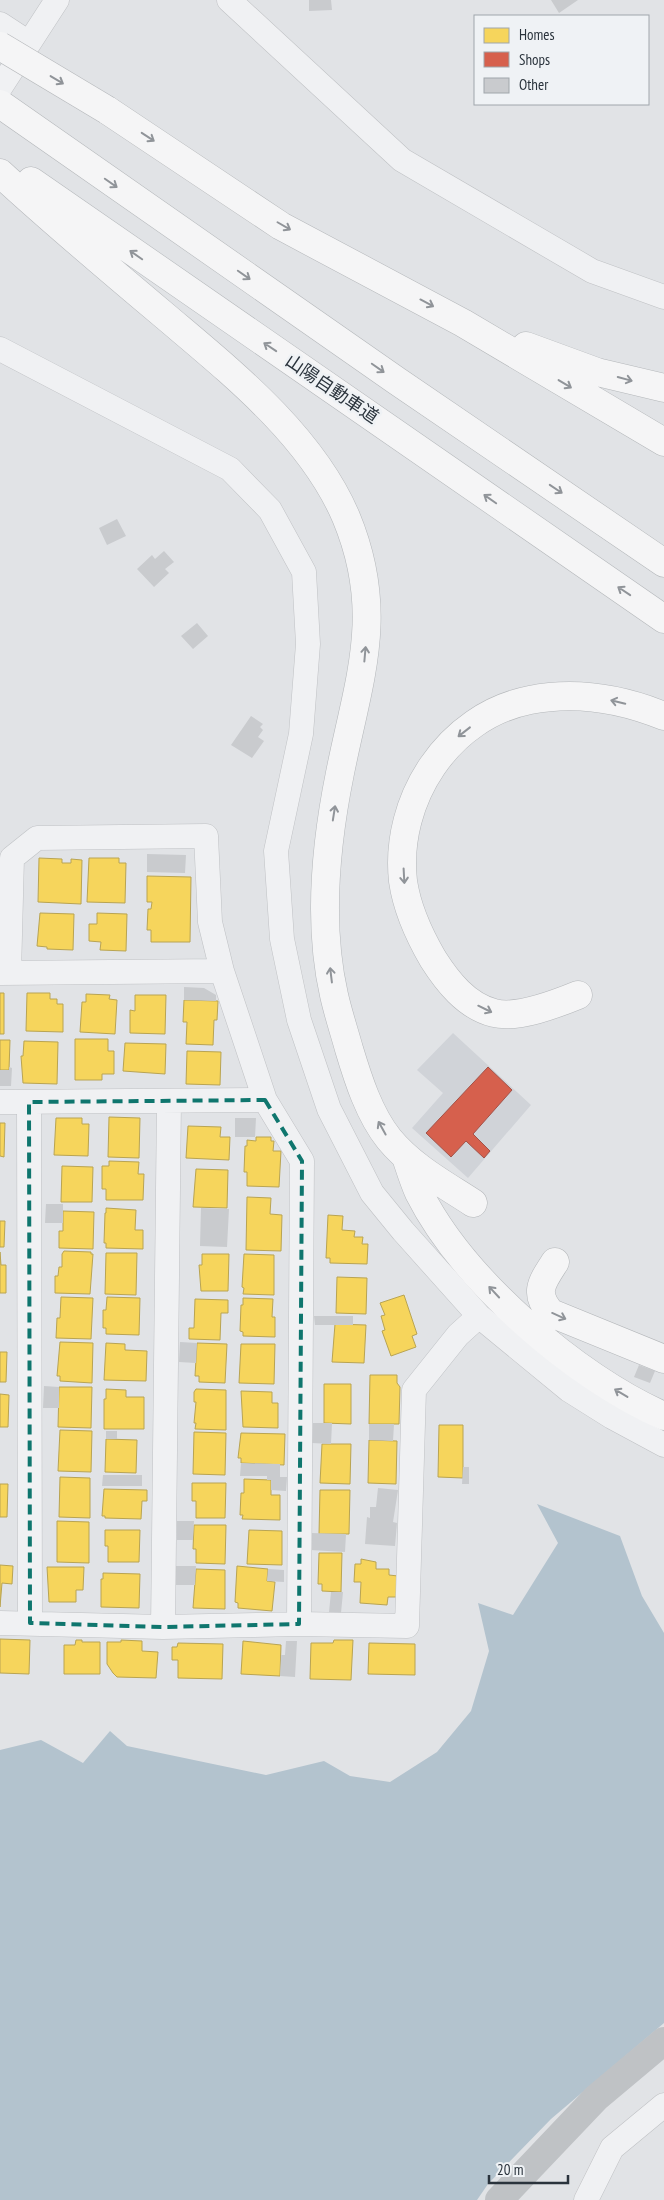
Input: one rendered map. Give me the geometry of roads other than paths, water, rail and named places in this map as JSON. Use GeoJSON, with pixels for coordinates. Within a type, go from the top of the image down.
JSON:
{"type":"FeatureCollection","features":[{"type":"Feature","properties":{"kind":"highway"},"geometry":{"type":"LineString","coordinates":[[0,46],[107,110],[281,226],[463,323],[664,442]]}},
{"type":"Feature","properties":{"kind":"highway"},"geometry":{"type":"LineString","coordinates":[[0,104],[397,381],[664,563]]}},
{"type":"Feature","properties":{"kind":"highway","name":"山陽自動車道"},"geometry":{"type":"LineString","coordinates":[[0,158],[43,201],[664,619]]}},
{"type":"Feature","properties":{"kind":"highway"},"geometry":{"type":"LineString","coordinates":[[0,173],[43,201],[225,367],[295,436],[330,486],[346,517],[365,585],[368,622],[364,661],[340,775],[332,826],[326,888],[328,948],[334,993],[357,1075],[371,1107],[388,1138],[420,1169],[473,1203]]}},
{"type":"Feature","properties":{"kind":"highway"},"geometry":{"type":"LineString","coordinates":[[463,323],[597,372],[664,388]]}},
{"type":"Feature","properties":{"kind":"highway"},"geometry":{"type":"LineString","coordinates":[[578,995],[543,1008],[521,1012],[494,1013],[467,1000],[444,977],[424,943],[410,913],[404,882],[402,850],[409,818],[419,788],[436,760],[462,732],[494,713],[529,700],[568,695],[608,699],[647,709],[664,716]]}},
{"type":"Feature","properties":{"kind":"highway"},"geometry":{"type":"LineString","coordinates":[[406,1157],[419,1193],[437,1223],[484,1282],[510,1310],[579,1366],[635,1401],[664,1416]]}},
{"type":"Feature","properties":{"kind":"highway"},"geometry":{"type":"LineString","coordinates":[[555,1262],[544,1278],[540,1296],[544,1305],[551,1313],[664,1359]]}},
{"type":"Feature","properties":{"kind":"street"},"geometry":{"type":"LineString","coordinates":[[0,88],[57,0]]}},
{"type":"Feature","properties":{"kind":"street"},"geometry":{"type":"LineString","coordinates":[[229,0],[402,160],[592,271],[664,296]]}},
{"type":"Feature","properties":{"kind":"street"},"geometry":{"type":"LineString","coordinates":[[0,24],[29,43]]}},
{"type":"Feature","properties":{"kind":"street"},"geometry":{"type":"LineString","coordinates":[[0,349],[230,469],[270,510],[304,572],[308,644],[300,734],[276,851],[282,939],[299,1020],[328,1109],[372,1193],[403,1231],[479,1316],[569,1390],[612,1417],[664,1445]]}},
{"type":"Feature","properties":{"kind":"street"},"geometry":{"type":"LineString","coordinates":[[222,971],[5,973],[12,858],[37,838],[206,836],[210,922],[222,971],[265,1100],[302,1161],[299,1624]]}},
{"type":"Feature","properties":{"kind":"street"},"geometry":{"type":"LineString","coordinates":[[0,1102],[265,1100]]}},
{"type":"Feature","properties":{"kind":"street"},"geometry":{"type":"LineString","coordinates":[[163,1627],[169,1101]]}},
{"type":"Feature","properties":{"kind":"street"},"geometry":{"type":"LineString","coordinates":[[29,1102],[30,1623]]}},
{"type":"Feature","properties":{"kind":"street"},"geometry":{"type":"LineString","coordinates":[[0,1623],[163,1627],[299,1624],[407,1626],[414,1390],[458,1335],[479,1316]]}},
{"type":"Feature","properties":{"kind":"street"},"geometry":{"type":"LineString","coordinates":[[499,2200],[596,2098],[664,2041]]}},
{"type":"Feature","properties":{"kind":"street"},"geometry":{"type":"LineString","coordinates":[[586,2200],[612,2148],[664,2105]]}},
{"type":"Feature","properties":{"kind":"water"},"geometry":{"type":"Polygon","coordinates":[[[537,1504],[620,1536],[642,1596],[664,1633],[664,2023],[551,2119],[488,2184],[477,2200],[0,2200],[0,1750],[41,1740],[83,1763],[110,1731],[127,1746],[266,1775],[324,1761],[350,1776],[390,1782],[437,1752],[471,1711],[489,1651],[478,1603],[513,1615],[558,1543],[537,1504]]]}}]}
